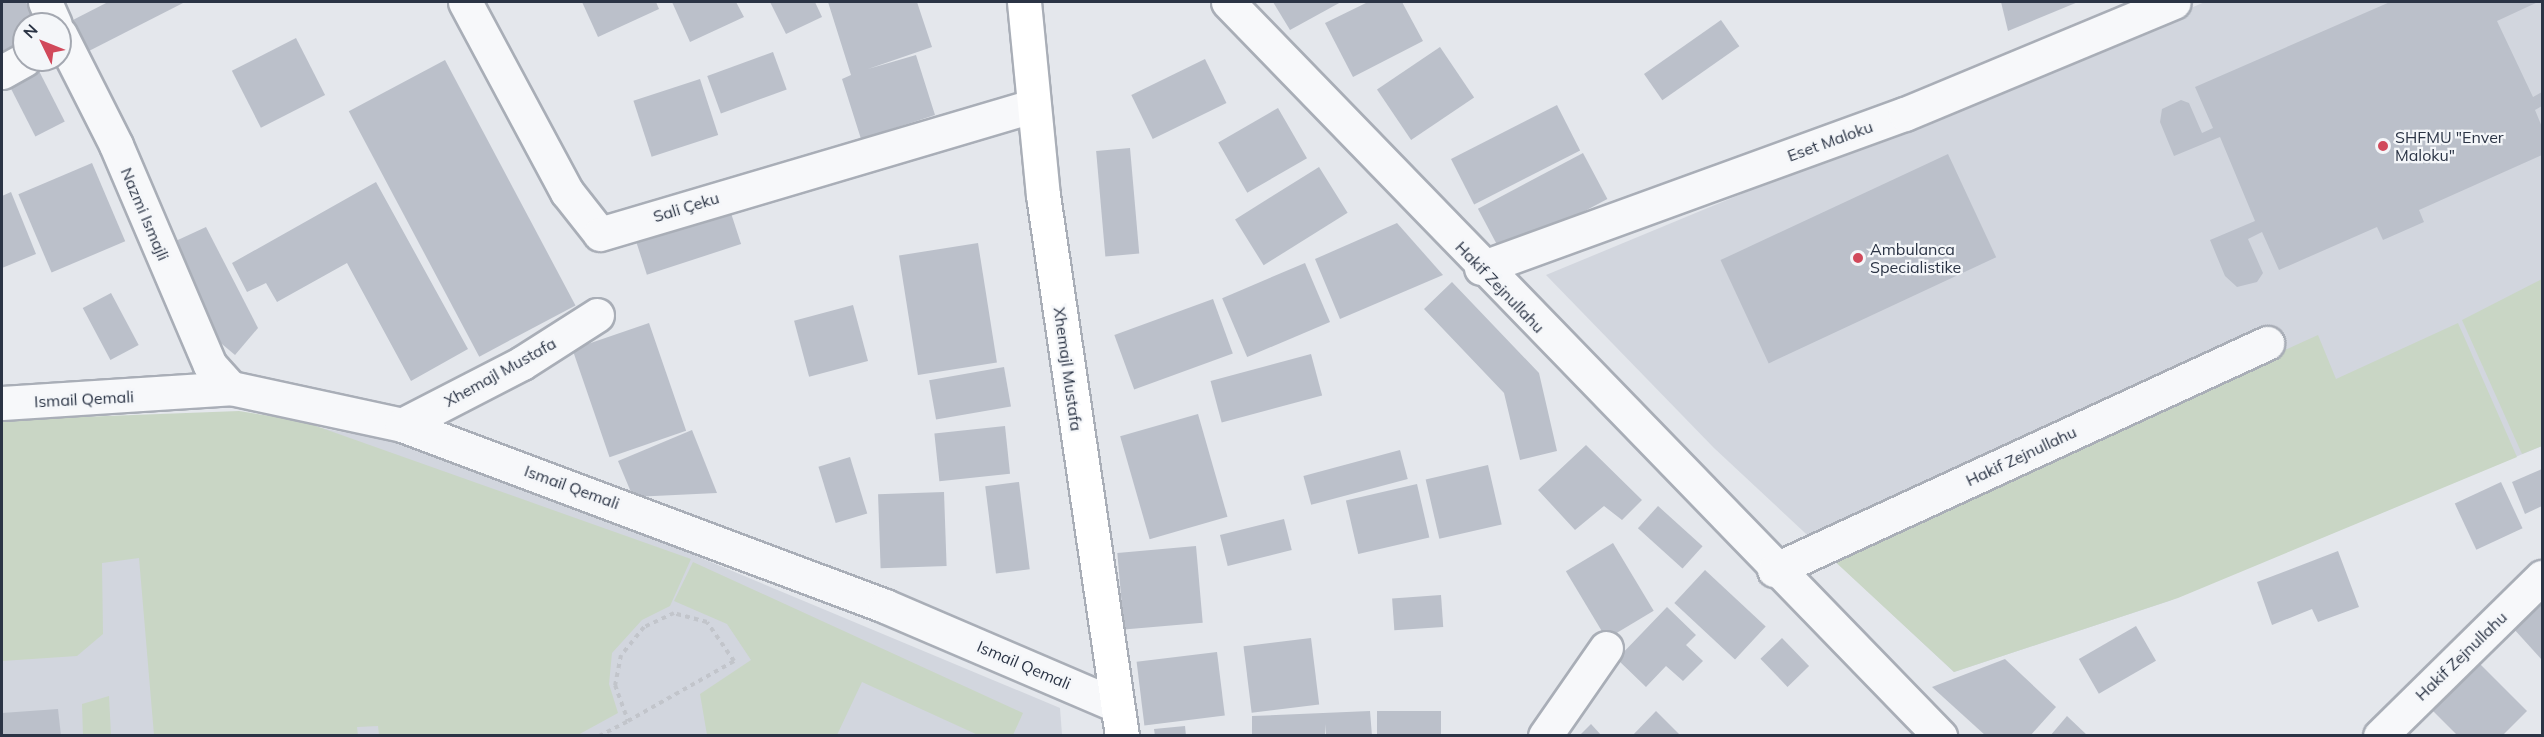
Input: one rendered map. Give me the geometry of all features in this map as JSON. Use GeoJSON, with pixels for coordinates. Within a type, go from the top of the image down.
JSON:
{"type":"FeatureCollection","features":[{"type":"Feature","properties":{"kind":"main road","name":"Xhemajl Mustafa"},"geometry":{"type":"LineString","coordinates":[[1024,2],[1032,106],[1119,720]]}},
{"type":"Feature","properties":{"kind":"street","name":"Sali Çeku"},"geometry":{"type":"LineString","coordinates":[[465,2],[567,192],[600,234],[1032,106]]}},
{"type":"Feature","properties":{"kind":"street","name":"Hakif Zejnullahu"},"geometry":{"type":"LineString","coordinates":[[1228,2],[1481,268],[1774,570],[1940,735]]}},
{"type":"Feature","properties":{"kind":"street","name":"Eset Maloku"},"geometry":{"type":"LineString","coordinates":[[1481,268],[1905,114],[2174,2]]}},
{"type":"Feature","properties":{"kind":"street","name":"Nazmi Ismajli"},"geometry":{"type":"LineString","coordinates":[[72,59],[116,145],[210,365],[231,388]]}},
{"type":"Feature","properties":{"kind":"street","name":"Xhemajl Mustafa"},"geometry":{"type":"LineString","coordinates":[[402,425],[522,363],[597,315]]}},
{"type":"Feature","properties":{"kind":"street","name":"Hakif Zejnullahu"},"geometry":{"type":"LineString","coordinates":[[1774,570],[2267,343]]}},
{"type":"Feature","properties":{"kind":"street","name":"Ismail Qemali"},"geometry":{"type":"LineString","coordinates":[[2,403],[231,388],[402,425],[864,598],[1119,720]]}},
{"type":"Feature","properties":{"kind":"street","name":"Hakif Zejnullahu"},"geometry":{"type":"LineString","coordinates":[[2380,735],[2542,577]]}},
{"type":"Feature","properties":{"kind":"street"},"geometry":{"type":"LineString","coordinates":[[1545,735],[1606,648]]}},
{"type":"Feature","properties":{"kind":"path"},"geometry":{"type":"LineString","coordinates":[[599,735],[628,721],[735,661],[707,622],[674,613],[644,627],[627,648],[615,685],[628,721]]}},
{"type":"Feature","properties":{"kind":"shaded area"},"geometry":{"type":"Polygon","coordinates":[[[2205,2],[2542,2],[2542,446],[2169,601],[1954,672],[1714,448],[1546,275],[2205,2]]]}},
{"type":"Feature","properties":{"kind":"shaded area"},"geometry":{"type":"Polygon","coordinates":[[[294,423],[445,451],[1060,708],[1062,735],[2,735],[2,425],[294,423]]]}},
{"type":"Feature","properties":{"kind":"green space"},"geometry":{"type":"Polygon","coordinates":[[[2542,279],[2542,446],[2522,454],[2462,320],[2542,279]]]}},
{"type":"Feature","properties":{"kind":"green space"},"geometry":{"type":"Polygon","coordinates":[[[2458,323],[2517,457],[2178,598],[1954,672],[1829,556],[2318,335],[2336,379],[2458,323]]]}},
{"type":"Feature","properties":{"kind":"green space"},"geometry":{"type":"Polygon","coordinates":[[[239,411],[302,421],[691,559],[670,606],[642,620],[612,653],[609,684],[618,713],[576,736],[379,735],[378,726],[357,727],[358,736],[154,735],[139,558],[102,563],[103,634],[77,656],[2,661],[2,420],[239,411]]]}},
{"type":"Feature","properties":{"kind":"green space"},"geometry":{"type":"Polygon","coordinates":[[[693,562],[1023,713],[1013,735],[978,735],[862,682],[837,735],[707,735],[700,694],[751,660],[727,624],[674,601],[693,562]]]}},
{"type":"Feature","properties":{"kind":"green space"},"geometry":{"type":"Polygon","coordinates":[[[109,696],[111,735],[83,735],[82,704],[109,696]]]}},
{"type":"Feature","properties":{"kind":"building"},"geometry":{"type":"Polygon","coordinates":[[[2,2],[26,2],[31,12],[12,12],[12,46],[2,51],[2,2]]]}},
{"type":"Feature","properties":{"kind":"building"},"geometry":{"type":"Polygon","coordinates":[[[108,2],[185,2],[85,53],[72,28],[72,20],[108,2]]]}},
{"type":"Feature","properties":{"kind":"building"},"geometry":{"type":"Polygon","coordinates":[[[582,2],[656,2],[659,9],[598,37],[582,2]]]}},
{"type":"Feature","properties":{"kind":"building"},"geometry":{"type":"Polygon","coordinates":[[[672,2],[736,2],[744,17],[690,42],[672,2]]]}},
{"type":"Feature","properties":{"kind":"building"},"geometry":{"type":"Polygon","coordinates":[[[770,2],[815,2],[822,17],[786,34],[770,2]]]}},
{"type":"Feature","properties":{"kind":"building"},"geometry":{"type":"Polygon","coordinates":[[[828,2],[917,2],[932,47],[868,69],[916,55],[935,115],[861,139],[842,79],[851,75],[828,2]]]}},
{"type":"Feature","properties":{"kind":"building"},"geometry":{"type":"Polygon","coordinates":[[[1273,2],[1341,2],[1290,30],[1273,2]]]}},
{"type":"Feature","properties":{"kind":"building"},"geometry":{"type":"Polygon","coordinates":[[[1368,2],[1402,2],[1423,41],[1353,77],[1325,23],[1368,2]]]}},
{"type":"Feature","properties":{"kind":"building"},"geometry":{"type":"Polygon","coordinates":[[[2001,2],[2078,2],[2008,31],[2001,2]]]}},
{"type":"Feature","properties":{"kind":"building","name":"SHFMU \"Enver Maloku\""},"geometry":{"type":"Polygon","coordinates":[[[2390,2],[2538,2],[2497,21],[2533,97],[2542,92],[2542,106],[2535,110],[2542,127],[2542,155],[2419,210],[2424,222],[2383,240],[2377,227],[2279,270],[2262,232],[2248,239],[2263,273],[2257,282],[2237,287],[2225,276],[2210,240],[2255,221],[2220,137],[2174,156],[2160,122],[2162,109],[2181,100],[2189,103],[2202,133],[2213,128],[2195,87],[2390,2]]]}},
{"type":"Feature","properties":{"kind":"building"},"geometry":{"type":"Polygon","coordinates":[[[1721,20],[1739,46],[1662,100],[1644,74],[1721,20]]]}},
{"type":"Feature","properties":{"kind":"building"},"geometry":{"type":"Polygon","coordinates":[[[296,38],[325,95],[261,128],[232,71],[296,38]]]}},
{"type":"Feature","properties":{"kind":"building"},"geometry":{"type":"Polygon","coordinates":[[[1440,47],[1474,98],[1411,140],[1377,89],[1440,47]]]}},
{"type":"Feature","properties":{"kind":"building"},"geometry":{"type":"Polygon","coordinates":[[[773,52],[787,90],[721,114],[707,76],[773,52]]]}},
{"type":"Feature","properties":{"kind":"building"},"geometry":{"type":"Polygon","coordinates":[[[1205,59],[1226,103],[1153,139],[1131,95],[1205,59]]]}},
{"type":"Feature","properties":{"kind":"building"},"geometry":{"type":"Polygon","coordinates":[[[445,60],[576,305],[479,357],[349,111],[445,60]]]}},
{"type":"Feature","properties":{"kind":"building"},"geometry":{"type":"Polygon","coordinates":[[[32,72],[40,72],[65,122],[35,137],[9,84],[32,72]]]}},
{"type":"Feature","properties":{"kind":"building"},"geometry":{"type":"Polygon","coordinates":[[[700,79],[718,135],[652,157],[633,101],[700,79]]]}},
{"type":"Feature","properties":{"kind":"building"},"geometry":{"type":"Polygon","coordinates":[[[1557,105],[1580,150],[1474,204],[1451,159],[1557,105]]]}},
{"type":"Feature","properties":{"kind":"building"},"geometry":{"type":"Polygon","coordinates":[[[1278,108],[1307,158],[1247,193],[1218,142],[1278,108]]]}},
{"type":"Feature","properties":{"kind":"building"},"geometry":{"type":"Polygon","coordinates":[[[1130,148],[1139,254],[1105,257],[1096,151],[1130,148]]]}},
{"type":"Feature","properties":{"kind":"building"},"geometry":{"type":"Polygon","coordinates":[[[1583,153],[1607,199],[1502,255],[1478,209],[1583,153]]]}},
{"type":"Feature","properties":{"kind":"building","name":"Ambulanca Specialistike"},"geometry":{"type":"Polygon","coordinates":[[[1948,154],[1996,257],[1769,363],[1721,260],[1948,154]]]}},
{"type":"Feature","properties":{"kind":"building"},"geometry":{"type":"Polygon","coordinates":[[[92,163],[125,241],[52,273],[18,194],[92,163]]]}},
{"type":"Feature","properties":{"kind":"building"},"geometry":{"type":"Polygon","coordinates":[[[1319,167],[1348,213],[1264,265],[1235,219],[1319,167]]]}},
{"type":"Feature","properties":{"kind":"building"},"geometry":{"type":"Polygon","coordinates":[[[376,182],[468,349],[411,381],[347,263],[277,302],[266,283],[247,292],[232,263],[376,182]]]}},
{"type":"Feature","properties":{"kind":"building"},"geometry":{"type":"Polygon","coordinates":[[[11,192],[36,254],[2,268],[2,196],[11,192]]]}},
{"type":"Feature","properties":{"kind":"building"},"geometry":{"type":"Polygon","coordinates":[[[729,207],[741,244],[647,275],[635,238],[729,207]]]}},
{"type":"Feature","properties":{"kind":"building"},"geometry":{"type":"Polygon","coordinates":[[[1397,223],[1443,275],[1340,319],[1315,259],[1397,223]]]}},
{"type":"Feature","properties":{"kind":"building"},"geometry":{"type":"Polygon","coordinates":[[[206,227],[258,328],[235,355],[203,328],[167,245],[206,227]]]}},
{"type":"Feature","properties":{"kind":"building"},"geometry":{"type":"Polygon","coordinates":[[[978,243],[997,363],[918,375],[899,256],[978,243]]]}},
{"type":"Feature","properties":{"kind":"building"},"geometry":{"type":"Polygon","coordinates":[[[1305,263],[1330,322],[1247,357],[1222,298],[1305,263]]]}},
{"type":"Feature","properties":{"kind":"building"},"geometry":{"type":"Polygon","coordinates":[[[1452,282],[1539,373],[1557,451],[1520,460],[1504,393],[1424,309],[1452,282]]]}},
{"type":"Feature","properties":{"kind":"building"},"geometry":{"type":"Polygon","coordinates":[[[111,293],[139,345],[110,360],[83,308],[111,293]]]}},
{"type":"Feature","properties":{"kind":"building"},"geometry":{"type":"Polygon","coordinates":[[[1213,299],[1233,354],[1134,389],[1114,335],[1213,299]]]}},
{"type":"Feature","properties":{"kind":"building"},"geometry":{"type":"Polygon","coordinates":[[[853,305],[868,361],[809,377],[794,321],[853,305]]]}},
{"type":"Feature","properties":{"kind":"building"},"geometry":{"type":"Polygon","coordinates":[[[649,323],[686,431],[610,457],[572,349],[649,323]]]}},
{"type":"Feature","properties":{"kind":"building"},"geometry":{"type":"Polygon","coordinates":[[[1311,354],[1322,396],[1222,422],[1211,381],[1311,354]]]}},
{"type":"Feature","properties":{"kind":"building"},"geometry":{"type":"Polygon","coordinates":[[[1004,367],[1011,406],[936,420],[929,380],[1004,367]]]}},
{"type":"Feature","properties":{"kind":"building"},"geometry":{"type":"Polygon","coordinates":[[[1198,414],[1227,517],[1150,539],[1120,436],[1198,414]]]}},
{"type":"Feature","properties":{"kind":"building"},"geometry":{"type":"Polygon","coordinates":[[[1005,426],[1010,474],[939,481],[934,433],[1005,426]]]}},
{"type":"Feature","properties":{"kind":"building"},"geometry":{"type":"Polygon","coordinates":[[[692,430],[717,493],[633,497],[618,461],[692,430]]]}},
{"type":"Feature","properties":{"kind":"building"},"geometry":{"type":"Polygon","coordinates":[[[1586,445],[1642,500],[1622,520],[1604,506],[1575,530],[1538,490],[1586,445]]]}},
{"type":"Feature","properties":{"kind":"building"},"geometry":{"type":"Polygon","coordinates":[[[1400,450],[1408,479],[1311,505],[1303,476],[1400,450]]]}},
{"type":"Feature","properties":{"kind":"building"},"geometry":{"type":"Polygon","coordinates":[[[850,457],[867,513],[836,523],[818,467],[850,457]]]}},
{"type":"Feature","properties":{"kind":"building"},"geometry":{"type":"Polygon","coordinates":[[[1488,465],[1502,524],[1439,539],[1426,479],[1488,465]]]}},
{"type":"Feature","properties":{"kind":"building"},"geometry":{"type":"Polygon","coordinates":[[[2542,469],[2542,506],[2525,514],[2512,482],[2542,469]]]}},
{"type":"Feature","properties":{"kind":"building"},"geometry":{"type":"Polygon","coordinates":[[[1019,482],[1030,569],[996,573],[985,486],[1019,482]]]}},
{"type":"Feature","properties":{"kind":"building"},"geometry":{"type":"Polygon","coordinates":[[[2501,482],[2523,528],[2476,550],[2455,504],[2501,482]]]}},
{"type":"Feature","properties":{"kind":"building"},"geometry":{"type":"Polygon","coordinates":[[[1417,484],[1429,538],[1358,554],[1346,500],[1417,484]]]}},
{"type":"Feature","properties":{"kind":"building"},"geometry":{"type":"Polygon","coordinates":[[[944,492],[947,566],[881,568],[878,494],[944,492]]]}},
{"type":"Feature","properties":{"kind":"building"},"geometry":{"type":"Polygon","coordinates":[[[1658,506],[1703,546],[1683,568],[1638,528],[1658,506]]]}},
{"type":"Feature","properties":{"kind":"building"},"geometry":{"type":"Polygon","coordinates":[[[1284,519],[1292,550],[1228,566],[1220,535],[1284,519]]]}},
{"type":"Feature","properties":{"kind":"building"},"geometry":{"type":"Polygon","coordinates":[[[1613,543],[1654,611],[1607,639],[1566,571],[1613,543]]]}},
{"type":"Feature","properties":{"kind":"building"},"geometry":{"type":"Polygon","coordinates":[[[1196,546],[1203,623],[1124,630],[1117,553],[1196,546]]]}},
{"type":"Feature","properties":{"kind":"building"},"geometry":{"type":"Polygon","coordinates":[[[2338,551],[2359,607],[2318,622],[2312,609],[2272,625],[2257,582],[2338,551]]]}},
{"type":"Feature","properties":{"kind":"building"},"geometry":{"type":"Polygon","coordinates":[[[1705,570],[1766,627],[1735,660],[1674,603],[1705,570]]]}},
{"type":"Feature","properties":{"kind":"building"},"geometry":{"type":"Polygon","coordinates":[[[1441,595],[1443,627],[1394,630],[1392,598],[1441,595]]]}},
{"type":"Feature","properties":{"kind":"building"},"geometry":{"type":"Polygon","coordinates":[[[2542,599],[2542,660],[2513,628],[2542,599]]]}},
{"type":"Feature","properties":{"kind":"building"},"geometry":{"type":"Polygon","coordinates":[[[1667,607],[1696,635],[1686,645],[1703,661],[1683,681],[1666,666],[1646,687],[1617,659],[1667,607]]]}},
{"type":"Feature","properties":{"kind":"building"},"geometry":{"type":"Polygon","coordinates":[[[2136,626],[2156,661],[2099,694],[2079,659],[2136,626]]]}},
{"type":"Feature","properties":{"kind":"building"},"geometry":{"type":"Polygon","coordinates":[[[1311,638],[1319,705],[1252,713],[1244,646],[1311,638]]]}},
{"type":"Feature","properties":{"kind":"building"},"geometry":{"type":"Polygon","coordinates":[[[1782,638],[1809,666],[1788,687],[1760,659],[1782,638]]]}},
{"type":"Feature","properties":{"kind":"building"},"geometry":{"type":"Polygon","coordinates":[[[1217,652],[1225,716],[1144,725],[1137,662],[1217,652]]]}},
{"type":"Feature","properties":{"kind":"building"},"geometry":{"type":"Polygon","coordinates":[[[2005,659],[2056,707],[2030,736],[1986,736],[1932,687],[2005,659]]]}},
{"type":"Feature","properties":{"kind":"building"},"geometry":{"type":"Polygon","coordinates":[[[2480,664],[2527,711],[2502,736],[2458,736],[2433,711],[2480,664]]]}},
{"type":"Feature","properties":{"kind":"building"},"geometry":{"type":"Polygon","coordinates":[[[58,709],[61,736],[2,736],[2,713],[58,709]]]}},
{"type":"Feature","properties":{"kind":"building"},"geometry":{"type":"Polygon","coordinates":[[[1370,711],[1372,736],[1326,736],[1325,724],[1325,736],[1252,736],[1252,716],[1370,711]]]}},
{"type":"Feature","properties":{"kind":"building"},"geometry":{"type":"Polygon","coordinates":[[[1377,711],[1441,711],[1441,736],[1377,736],[1377,711]]]}},
{"type":"Feature","properties":{"kind":"building"},"geometry":{"type":"Polygon","coordinates":[[[1656,711],[1681,736],[1632,736],[1656,711]]]}},
{"type":"Feature","properties":{"kind":"building"},"geometry":{"type":"Polygon","coordinates":[[[2067,716],[2088,736],[2050,736],[2067,716]]]}},
{"type":"Feature","properties":{"kind":"building"},"geometry":{"type":"Polygon","coordinates":[[[1591,724],[1602,736],[1579,736],[1591,724]]]}},
{"type":"Feature","properties":{"kind":"building"},"geometry":{"type":"Polygon","coordinates":[[[1185,726],[1186,736],[1155,736],[1154,729],[1185,726]]]}},
{"type":"Feature","properties":{"kind":"place","name":"SHFMU \"Enver Maloku\""},"geometry":{"type":"Point","coordinates":[2383,146]}},
{"type":"Feature","properties":{"kind":"place","name":"Ambulanca Specialistike"},"geometry":{"type":"Point","coordinates":[1858,258]}}]}
